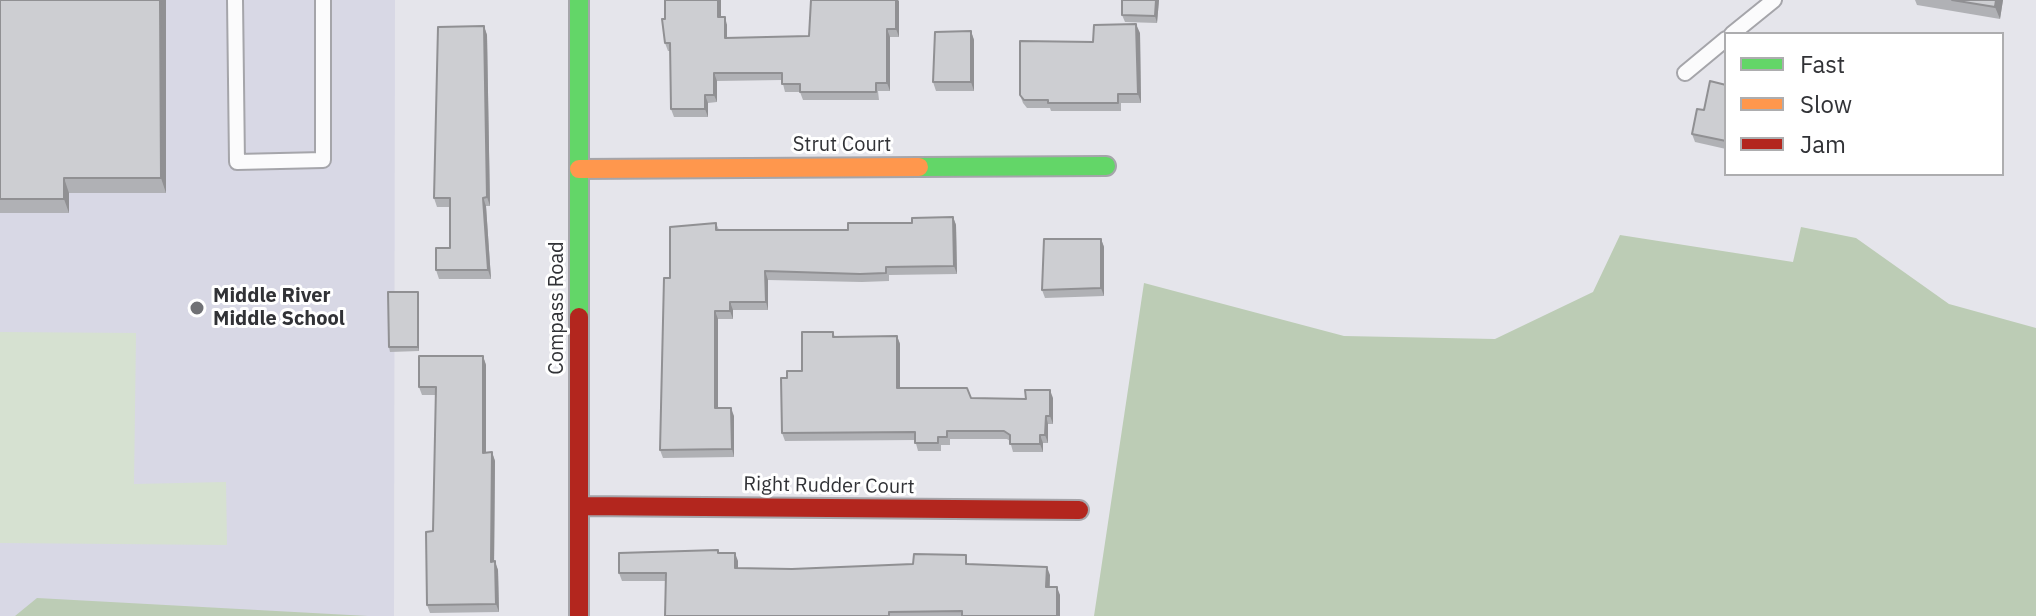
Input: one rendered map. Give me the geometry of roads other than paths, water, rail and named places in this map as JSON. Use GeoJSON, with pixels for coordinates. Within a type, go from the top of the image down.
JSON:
{"type":"FeatureCollection","features":[{"type":"Feature","properties":{"kind":"street","name":"Compass Road"},"geometry":{"type":"LineString","coordinates":[[579,0],[579,616]]}},
{"type":"Feature","properties":{"kind":"street","name":"Strut Court"},"geometry":{"type":"LineString","coordinates":[[579,169],[1106,166]]}},
{"type":"Feature","properties":{"kind":"street","name":"Right Rudder Court"},"geometry":{"type":"LineString","coordinates":[[579,506],[1079,510]]}},
{"type":"Feature","properties":{"kind":"lane"},"geometry":{"type":"LineString","coordinates":[[235,0],[237,162],[323,160],[323,0]]}},
{"type":"Feature","properties":{"kind":"lane"},"geometry":{"type":"LineString","coordinates":[[1734,32],[1774,0]]}},
{"type":"Feature","properties":{"kind":"lane"},"geometry":{"type":"LineString","coordinates":[[1685,73],[1724,41]]}},
{"type":"Feature","properties":{"kind":"place","name":"Middle River Middle School"},"geometry":{"type":"Point","coordinates":[197,308]}}]}
